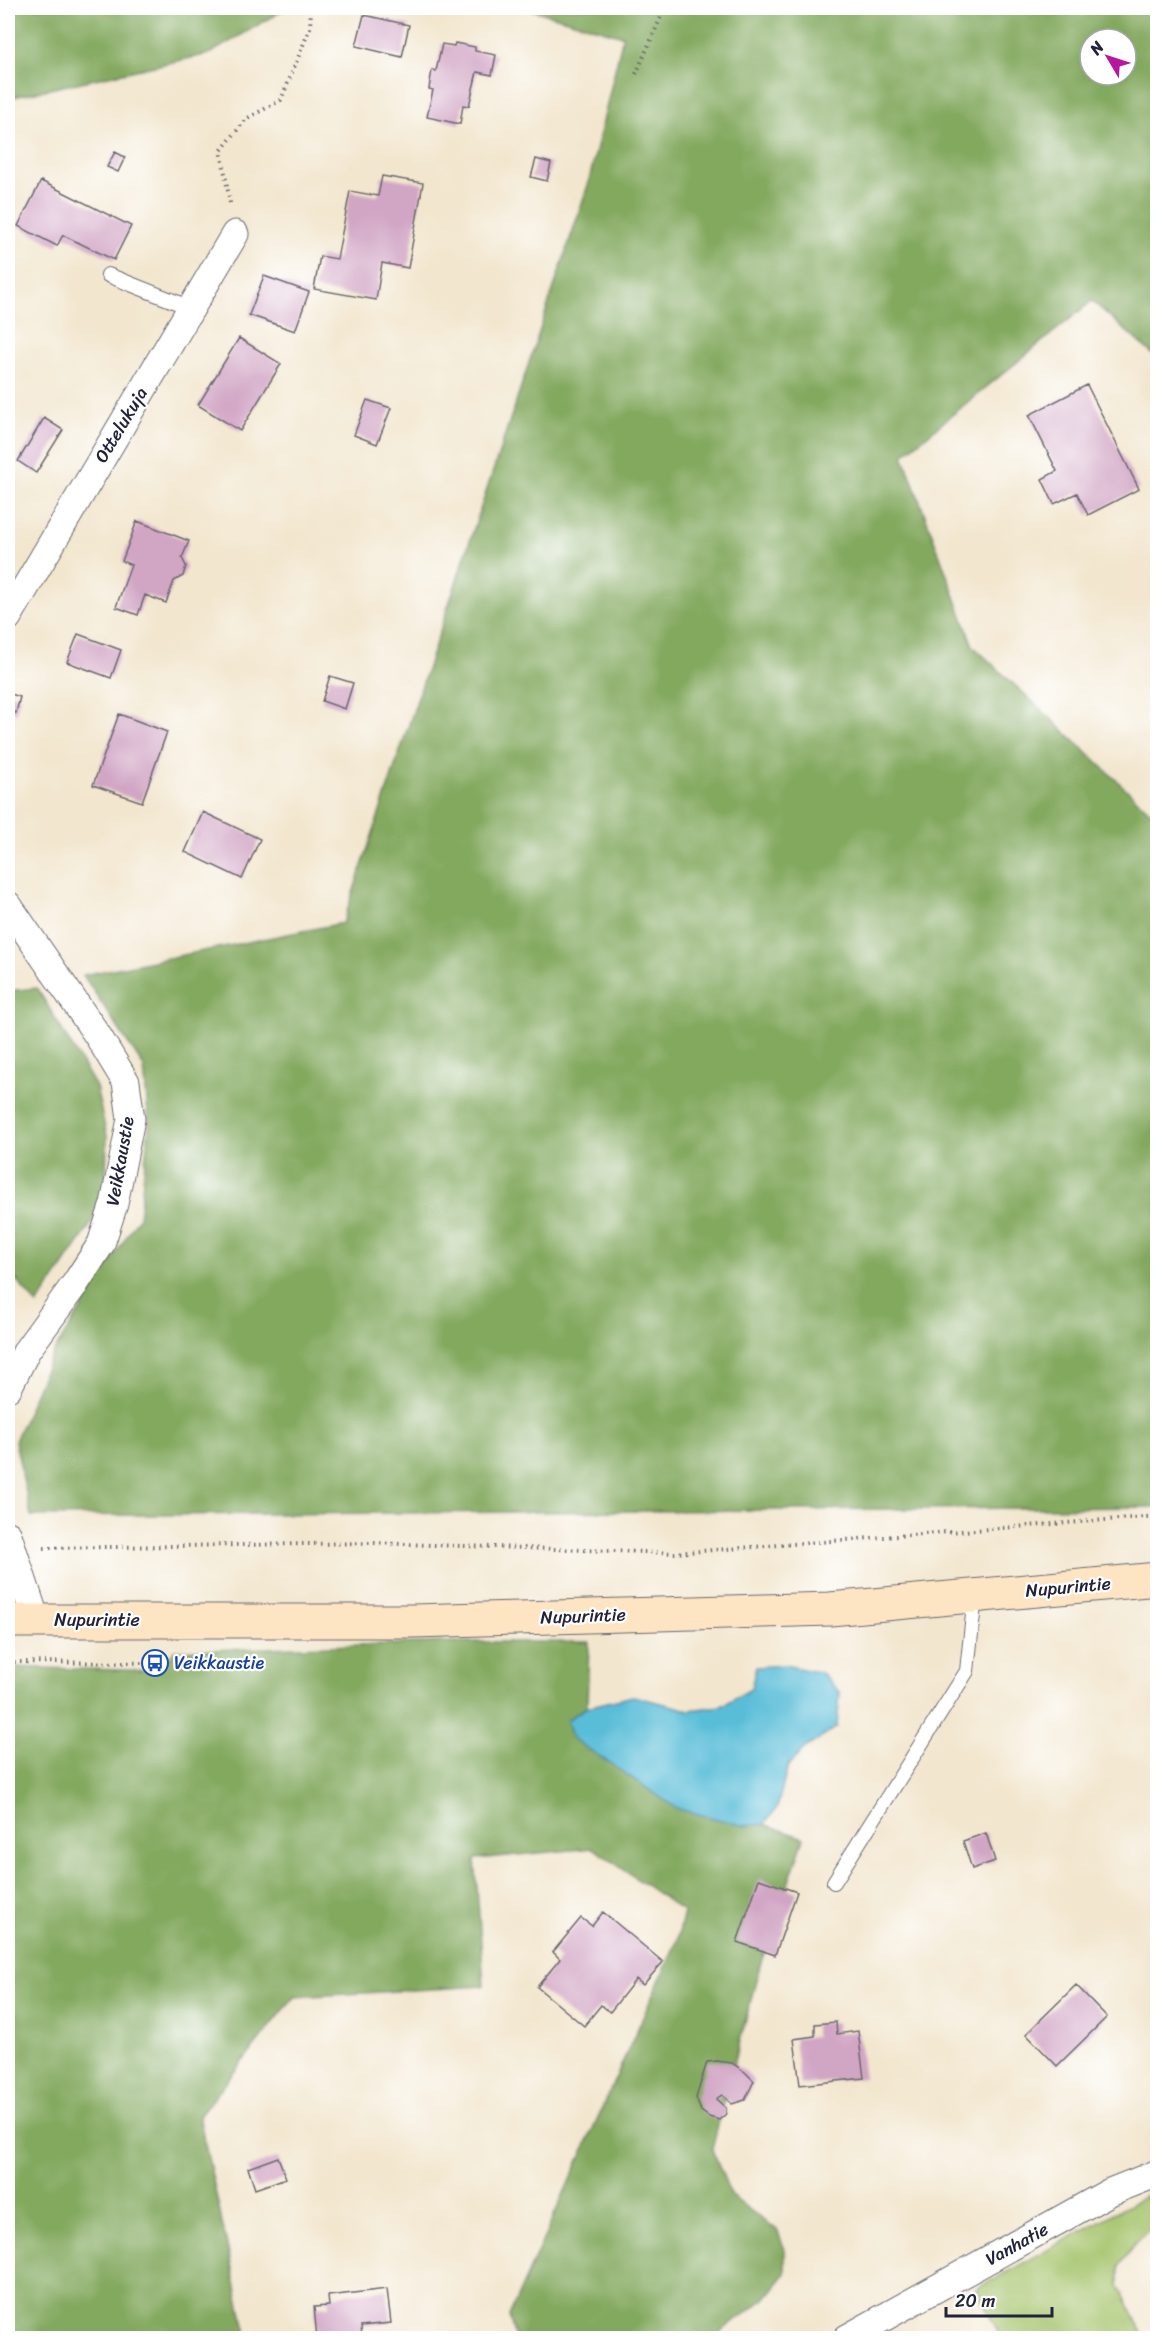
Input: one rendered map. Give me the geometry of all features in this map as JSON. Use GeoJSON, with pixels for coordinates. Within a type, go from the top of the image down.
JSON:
{"type":"FeatureCollection","features":[{"type":"Feature","properties":{"kind":"main road","name":"Nupurintie"},"geometry":{"type":"LineString","coordinates":[[22,1621],[413,1621],[830,1609],[1158,1579]]}},
{"type":"Feature","properties":{"kind":"street","name":"Ottelukuja"},"geometry":{"type":"LineString","coordinates":[[8,617],[235,234]]}},
{"type":"Feature","properties":{"kind":"street","name":"Veikkaustie"},"geometry":{"type":"LineString","coordinates":[[8,905],[98,1036],[126,1082],[131,1119],[114,1204],[100,1244],[75,1284],[27,1350],[8,1388]]}},
{"type":"Feature","properties":{"kind":"street"},"geometry":{"type":"LineString","coordinates":[[10,1542],[22,1621]]}},
{"type":"Feature","properties":{"kind":"street","name":"Vanhatie"},"geometry":{"type":"LineString","coordinates":[[847,2338],[1110,2192],[1158,2174]]}},
{"type":"Feature","properties":{"kind":"lane"},"geometry":{"type":"LineString","coordinates":[[108,275],[191,308]]}},
{"type":"Feature","properties":{"kind":"lane"},"geometry":{"type":"LineString","coordinates":[[834,1882],[967,1671],[975,1596]]}},
{"type":"Feature","properties":{"kind":"path"},"geometry":{"type":"LineString","coordinates":[[235,234],[221,151],[246,119],[281,99],[310,28],[312,8]]}},
{"type":"Feature","properties":{"kind":"path"},"geometry":{"type":"LineString","coordinates":[[636,74],[665,8]]}},
{"type":"Feature","properties":{"kind":"path"},"geometry":{"type":"LineString","coordinates":[[10,1542],[372,1543],[675,1553],[1158,1516]]}},
{"type":"Feature","properties":{"kind":"path"},"geometry":{"type":"LineString","coordinates":[[8,1662],[154,1663]]}},
{"type":"Feature","properties":{"kind":"green space"},"geometry":{"type":"Polygon","coordinates":[[[8,8],[287,8],[209,54],[8,98],[8,8]]]}},
{"type":"Feature","properties":{"kind":"green space"},"geometry":{"type":"Polygon","coordinates":[[[525,8],[1157,8],[1157,358],[1092,301],[903,455],[973,646],[1157,818],[1157,1507],[31,1516],[15,1441],[50,1358],[139,1217],[149,1126],[144,1067],[83,975],[343,923],[588,185],[623,36],[525,8]]]}},
{"type":"Feature","properties":{"kind":"green space"},"geometry":{"type":"Polygon","coordinates":[[[37,988],[96,1087],[107,1136],[106,1179],[92,1223],[37,1305],[8,1270],[8,991],[37,988]]]}},
{"type":"Feature","properties":{"kind":"green space"},"geometry":{"type":"Polygon","coordinates":[[[447,1642],[589,1642],[587,1707],[567,1720],[745,1826],[764,1824],[804,1838],[760,1965],[712,2148],[731,2196],[777,2230],[785,2250],[785,2274],[765,2299],[712,2338],[515,2338],[509,2316],[677,1941],[684,1912],[593,1848],[475,1859],[484,1986],[294,1997],[199,2116],[247,2338],[8,2338],[8,1667],[159,1671],[174,1651],[447,1642]]]}},
{"type":"Feature","properties":{"kind":"green space"},"geometry":{"type":"Polygon","coordinates":[[[1157,2190],[1157,2222],[1136,2242],[1119,2266],[1119,2286],[1145,2338],[1001,2338],[976,2289],[1157,2190]]]}},
{"type":"Feature","properties":{"kind":"water"},"geometry":{"type":"Polygon","coordinates":[[[784,1665],[822,1673],[840,1693],[837,1727],[805,1748],[788,1766],[777,1808],[764,1824],[745,1826],[678,1809],[572,1738],[567,1720],[587,1707],[633,1696],[689,1710],[721,1706],[751,1689],[756,1667],[784,1665]]]}},
{"type":"Feature","properties":{"kind":"building"},"geometry":{"type":"Polygon","coordinates":[[[364,15],[409,25],[402,57],[356,46],[364,15]]]}},
{"type":"Feature","properties":{"kind":"building"},"geometry":{"type":"Polygon","coordinates":[[[455,43],[475,47],[475,51],[496,55],[492,75],[477,72],[469,106],[463,105],[460,124],[427,117],[433,90],[429,89],[432,70],[436,71],[442,44],[454,46],[455,43]]]}},
{"type":"Feature","properties":{"kind":"building"},"geometry":{"type":"Polygon","coordinates":[[[115,152],[125,157],[118,172],[107,167],[115,152]]]}},
{"type":"Feature","properties":{"kind":"building"},"geometry":{"type":"Polygon","coordinates":[[[536,159],[551,163],[547,181],[531,177],[536,159]]]}},
{"type":"Feature","properties":{"kind":"building"},"geometry":{"type":"Polygon","coordinates":[[[382,176],[423,183],[408,268],[382,263],[376,300],[314,289],[320,256],[337,259],[350,191],[378,196],[382,176]]]}},
{"type":"Feature","properties":{"kind":"building"},"geometry":{"type":"Polygon","coordinates":[[[41,181],[131,226],[114,260],[63,235],[57,246],[18,226],[41,181]]]}},
{"type":"Feature","properties":{"kind":"building"},"geometry":{"type":"Polygon","coordinates":[[[264,276],[309,292],[295,331],[249,315],[264,276]]]}},
{"type":"Feature","properties":{"kind":"building"},"geometry":{"type":"Polygon","coordinates":[[[239,338],[281,364],[240,431],[198,405],[239,338]]]}},
{"type":"Feature","properties":{"kind":"building"},"geometry":{"type":"Polygon","coordinates":[[[1087,385],[1139,489],[1088,515],[1077,493],[1054,504],[1042,479],[1057,471],[1029,415],[1087,385]]]}},
{"type":"Feature","properties":{"kind":"building"},"geometry":{"type":"Polygon","coordinates":[[[367,400],[391,408],[377,444],[354,435],[367,400]]]}},
{"type":"Feature","properties":{"kind":"building"},"geometry":{"type":"Polygon","coordinates":[[[44,418],[63,430],[36,473],[18,461],[44,418]]]}},
{"type":"Feature","properties":{"kind":"building"},"geometry":{"type":"Polygon","coordinates":[[[137,521],[189,541],[182,558],[186,566],[183,576],[174,581],[166,603],[145,595],[138,615],[116,607],[131,565],[122,561],[137,521]]]}},
{"type":"Feature","properties":{"kind":"building"},"geometry":{"type":"Polygon","coordinates":[[[78,634],[121,650],[111,678],[67,662],[78,634]]]}},
{"type":"Feature","properties":{"kind":"building"},"geometry":{"type":"Polygon","coordinates":[[[330,676],[353,683],[345,709],[322,701],[330,676]]]}},
{"type":"Feature","properties":{"kind":"building"},"geometry":{"type":"Polygon","coordinates":[[[8,693],[20,697],[16,713],[8,711],[8,693]]]}},
{"type":"Feature","properties":{"kind":"building"},"geometry":{"type":"Polygon","coordinates":[[[119,714],[167,732],[142,802],[93,785],[119,714]]]}},
{"type":"Feature","properties":{"kind":"building"},"geometry":{"type":"Polygon","coordinates":[[[203,812],[260,839],[242,879],[185,852],[203,812]]]}},
{"type":"Feature","properties":{"kind":"building"},"geometry":{"type":"Polygon","coordinates":[[[986,1833],[995,1861],[972,1869],[963,1841],[986,1833]]]}},
{"type":"Feature","properties":{"kind":"building"},"geometry":{"type":"Polygon","coordinates":[[[759,1879],[797,1892],[775,1955],[737,1942],[759,1879]]]}},
{"type":"Feature","properties":{"kind":"building"},"geometry":{"type":"Polygon","coordinates":[[[603,1912],[663,1962],[643,1985],[636,1979],[610,2012],[601,2005],[584,2026],[537,1987],[560,1959],[553,1952],[581,1918],[592,1926],[603,1912]]]}},
{"type":"Feature","properties":{"kind":"building"},"geometry":{"type":"Polygon","coordinates":[[[1076,1985],[1107,2017],[1057,2066],[1026,2034],[1076,1985]]]}},
{"type":"Feature","properties":{"kind":"building"},"geometry":{"type":"Polygon","coordinates":[[[836,2022],[837,2034],[858,2031],[864,2078],[800,2085],[794,2039],[815,2036],[815,2024],[836,2022]]]}},
{"type":"Feature","properties":{"kind":"building"},"geometry":{"type":"Polygon","coordinates":[[[707,2062],[732,2063],[754,2081],[745,2100],[732,2104],[722,2095],[716,2099],[726,2108],[726,2114],[719,2120],[701,2111],[696,2098],[707,2062]]]}},
{"type":"Feature","properties":{"kind":"building"},"geometry":{"type":"Polygon","coordinates":[[[278,2157],[286,2178],[255,2189],[248,2168],[278,2157]]]}},
{"type":"Feature","properties":{"kind":"building"},"geometry":{"type":"Polygon","coordinates":[[[387,2289],[391,2323],[361,2326],[362,2338],[317,2338],[314,2307],[329,2306],[328,2296],[387,2289]]]}},
{"type":"Feature","properties":{"kind":"place","name":"Veikkaustie"},"geometry":{"type":"Point","coordinates":[155,1663]}}]}
